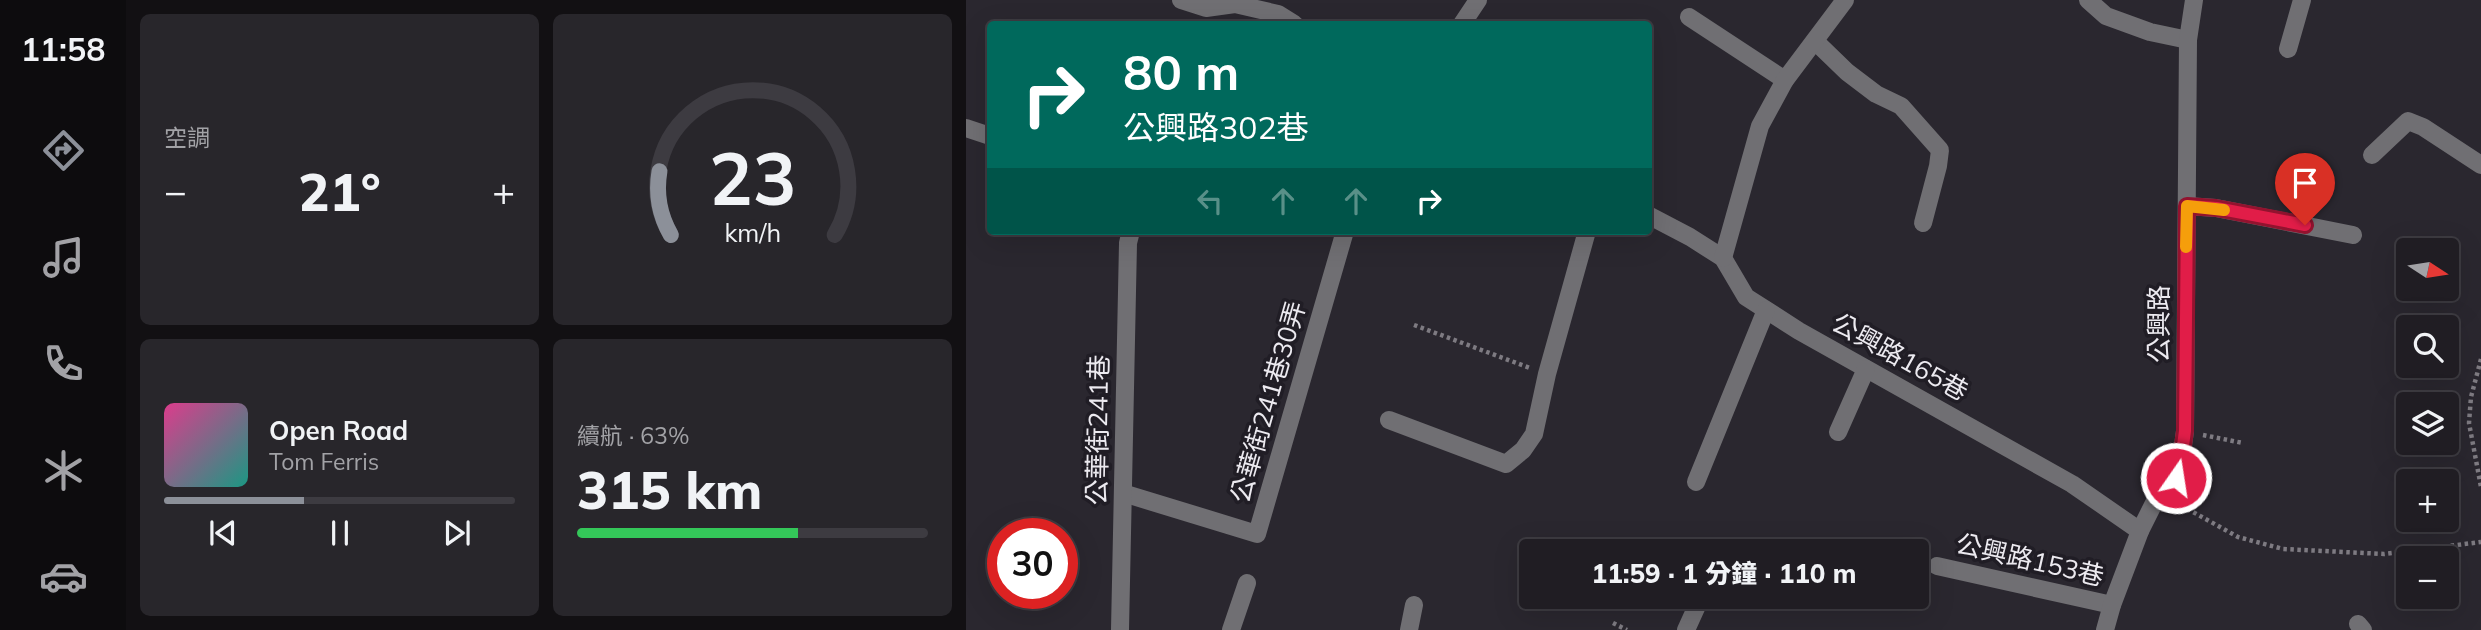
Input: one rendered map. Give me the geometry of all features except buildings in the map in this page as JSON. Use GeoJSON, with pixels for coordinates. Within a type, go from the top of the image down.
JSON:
{"type":"FeatureCollection","features":[{"type":"Feature","properties":{"kind":"street"},"geometry":{"type":"LineString","coordinates":[[1181,0],[1202,11],[1236,5],[1278,14],[1289,21]]}},
{"type":"Feature","properties":{"kind":"street"},"geometry":{"type":"LineString","coordinates":[[1464,21],[1478,0]]}},
{"type":"Feature","properties":{"kind":"street"},"geometry":{"type":"LineString","coordinates":[[1723,258],[1760,126],[1785,80],[1816,42],[1844,0]]}},
{"type":"Feature","properties":{"kind":"street"},"geometry":{"type":"LineString","coordinates":[[2088,0],[2106,16],[2150,32],[2188,40]]}},
{"type":"Feature","properties":{"kind":"street","name":"公興路"},"geometry":{"type":"LineString","coordinates":[[2105,630],[2140,531],[2160,493],[2176,478],[2181,460],[2185,431],[2188,40],[2194,0]]}},
{"type":"Feature","properties":{"kind":"street"},"geometry":{"type":"LineString","coordinates":[[2288,49],[2302,0]]}},
{"type":"Feature","properties":{"kind":"street"},"geometry":{"type":"LineString","coordinates":[[1689,17],[1785,80]]}},
{"type":"Feature","properties":{"kind":"street"},"geometry":{"type":"LineString","coordinates":[[1816,42],[1847,72],[1876,93],[1901,106],[1940,150],[1923,223]]}},
{"type":"Feature","properties":{"kind":"street"},"geometry":{"type":"LineString","coordinates":[[2372,155],[2407,121],[2423,127],[2479,161]]}},
{"type":"Feature","properties":{"kind":"street"},"geometry":{"type":"LineString","coordinates":[[966,128],[987,134]]}},
{"type":"Feature","properties":{"kind":"street"},"geometry":{"type":"LineString","coordinates":[[2187,206],[2216,208],[2353,235]]}},
{"type":"Feature","properties":{"kind":"street","name":"公興路165巷"},"geometry":{"type":"LineString","coordinates":[[1652,217],[1723,258],[1746,297],[1766,310],[2072,484],[2140,531]]}},
{"type":"Feature","properties":{"kind":"street","name":"公華街241巷"},"geometry":{"type":"LineString","coordinates":[[1120,630],[1130,235]]}},
{"type":"Feature","properties":{"kind":"street","name":"公華街241巷30弄"},"geometry":{"type":"LineString","coordinates":[[1124,493],[1257,534],[1344,235]]}},
{"type":"Feature","properties":{"kind":"street"},"geometry":{"type":"LineString","coordinates":[[1389,420],[1506,464],[1523,450],[1534,434],[1547,374],[1586,235]]}},
{"type":"Feature","properties":{"kind":"street"},"geometry":{"type":"LineString","coordinates":[[1696,482],[1766,310]]}},
{"type":"Feature","properties":{"kind":"street"},"geometry":{"type":"LineString","coordinates":[[1838,432],[1866,369]]}},
{"type":"Feature","properties":{"kind":"street","name":"公興路153巷"},"geometry":{"type":"LineString","coordinates":[[1937,566],[2112,605]]}},
{"type":"Feature","properties":{"kind":"street"},"geometry":{"type":"LineString","coordinates":[[1231,630],[1247,583]]}},
{"type":"Feature","properties":{"kind":"street"},"geometry":{"type":"LineString","coordinates":[[1409,630],[1414,605]]}},
{"type":"Feature","properties":{"kind":"street"},"geometry":{"type":"LineString","coordinates":[[1686,630],[1696,609]]}},
{"type":"Feature","properties":{"kind":"path"},"geometry":{"type":"LineString","coordinates":[[1414,325],[1547,374]]}},
{"type":"Feature","properties":{"kind":"path"},"geometry":{"type":"LineString","coordinates":[[2481,359],[2471,397],[2469,423],[2481,487]]}},
{"type":"Feature","properties":{"kind":"path"},"geometry":{"type":"LineString","coordinates":[[2185,431],[2243,443]]}},
{"type":"Feature","properties":{"kind":"path"},"geometry":{"type":"LineString","coordinates":[[2160,493],[2238,537],[2283,549],[2384,554],[2481,542]]}},
{"type":"Feature","properties":{"kind":"path"},"geometry":{"type":"LineString","coordinates":[[1613,624],[1628,630]]}},
{"type":"Feature","properties":{"kind":"slow traffic"},"geometry":{"type":"LineString","coordinates":[[2186,247],[2187,206],[2224,210]]}},
{"type":"Feature","properties":{"kind":"route"},"geometry":{"type":"LineString","coordinates":[[2176,478],[2185,431],[2187,206],[2216,208],[2305,225]]}}]}
